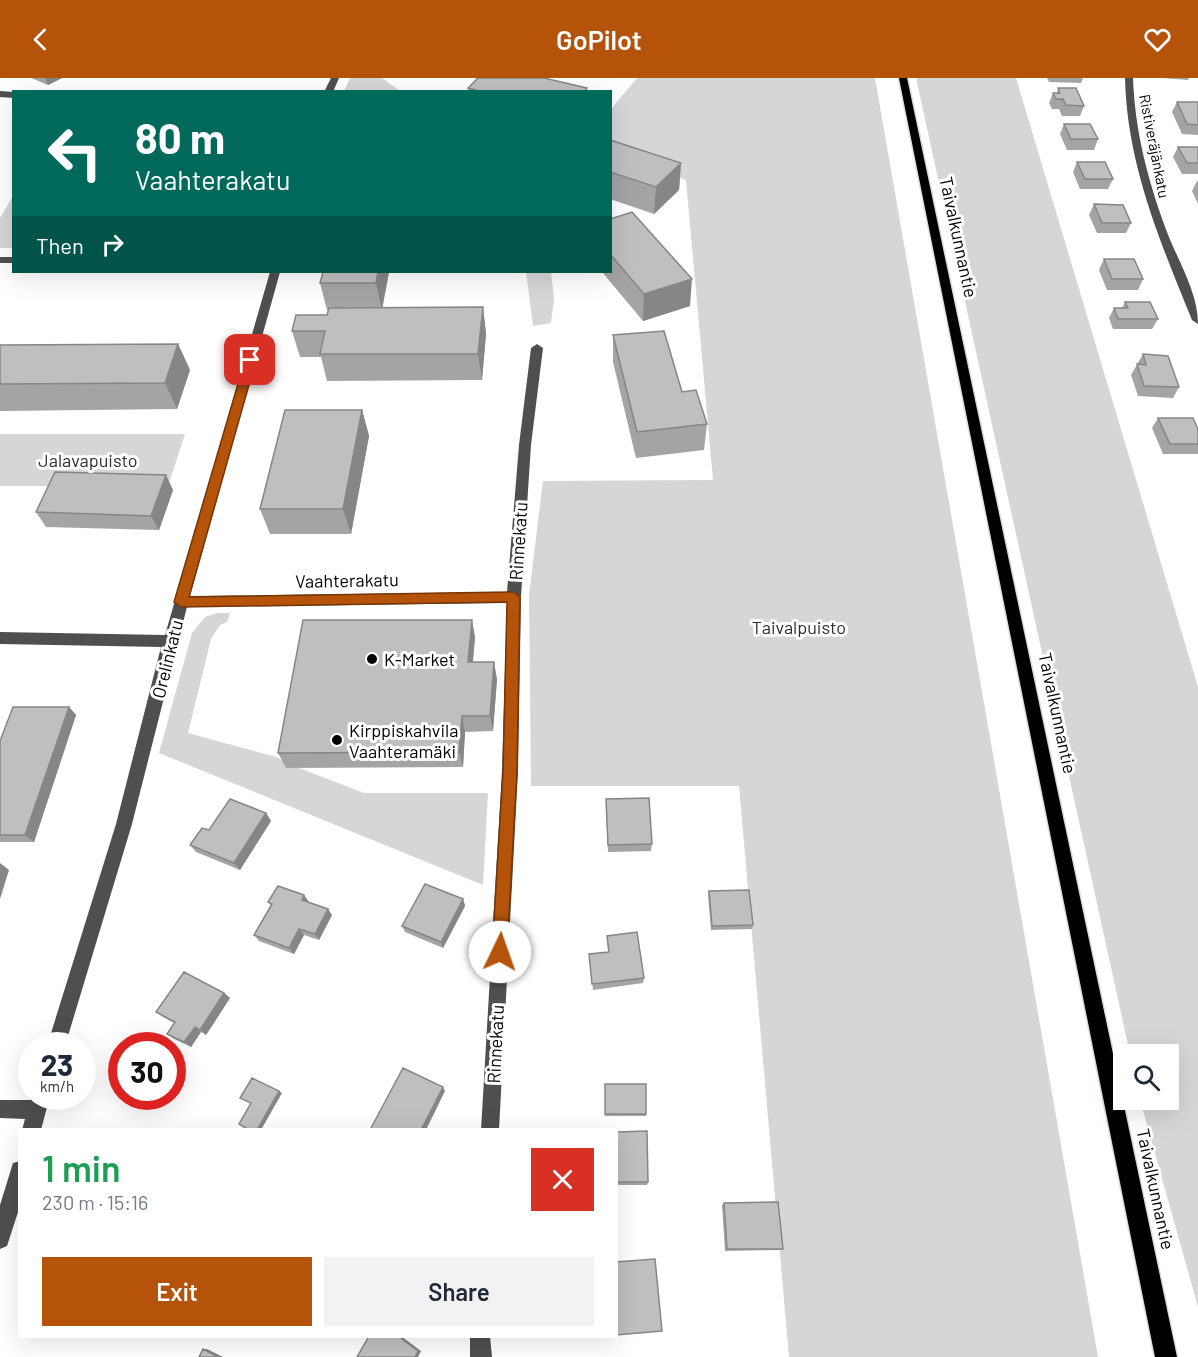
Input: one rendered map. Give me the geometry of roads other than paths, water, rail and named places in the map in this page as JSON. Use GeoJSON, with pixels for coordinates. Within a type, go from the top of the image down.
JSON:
{"type":"FeatureCollection","features":[{"type":"Feature","properties":{"kind":"main road","name":"Taivalkunnantie"},"geometry":{"type":"LineString","coordinates":[[903,78],[1166,1357]]}},
{"type":"Feature","properties":{"kind":"street","name":"Ristiveräjänkatu"},"geometry":{"type":"LineString","coordinates":[[1130,78],[1134,127],[1148,198],[1198,320]]}},
{"type":"Feature","properties":{"kind":"street","name":"Orelinkatu"},"geometry":{"type":"LineString","coordinates":[[60,1032],[124,824],[170,641],[275,273]]}},
{"type":"Feature","properties":{"kind":"street","name":"Rinnekatu"},"geometry":{"type":"LineString","coordinates":[[490,1128],[510,771],[514,597],[525,445],[537,348]]}},
{"type":"Feature","properties":{"kind":"street","name":"Vaahterakatu"},"geometry":{"type":"LineString","coordinates":[[181,602],[514,597]]}},
{"type":"Feature","properties":{"kind":"street"},"geometry":{"type":"LineString","coordinates":[[0,638],[170,641]]}},
{"type":"Feature","properties":{"kind":"street"},"geometry":{"type":"LineString","coordinates":[[0,1109],[18,1106]]}},
{"type":"Feature","properties":{"kind":"street"},"geometry":{"type":"LineString","coordinates":[[32,1128],[37,1110]]}},
{"type":"Feature","properties":{"kind":"street"},"geometry":{"type":"LineString","coordinates":[[0,1239],[18,1177]]}},
{"type":"Feature","properties":{"kind":"street"},"geometry":{"type":"LineString","coordinates":[[480,1338],[482,1357]]}},
{"type":"Feature","properties":{"kind":"place","name":"K-Market"},"geometry":{"type":"Point","coordinates":[372,659]}},
{"type":"Feature","properties":{"kind":"place","name":"Kirppiskahvila Vaahteramäki"},"geometry":{"type":"Point","coordinates":[337,740]}},
{"type":"Feature","properties":{"kind":"park label","name":"Jalavapuisto"},"geometry":{"type":"Point","coordinates":[88,460]}},
{"type":"Feature","properties":{"kind":"park label","name":"Taivalpuisto"},"geometry":{"type":"Point","coordinates":[799,627]}}]}
